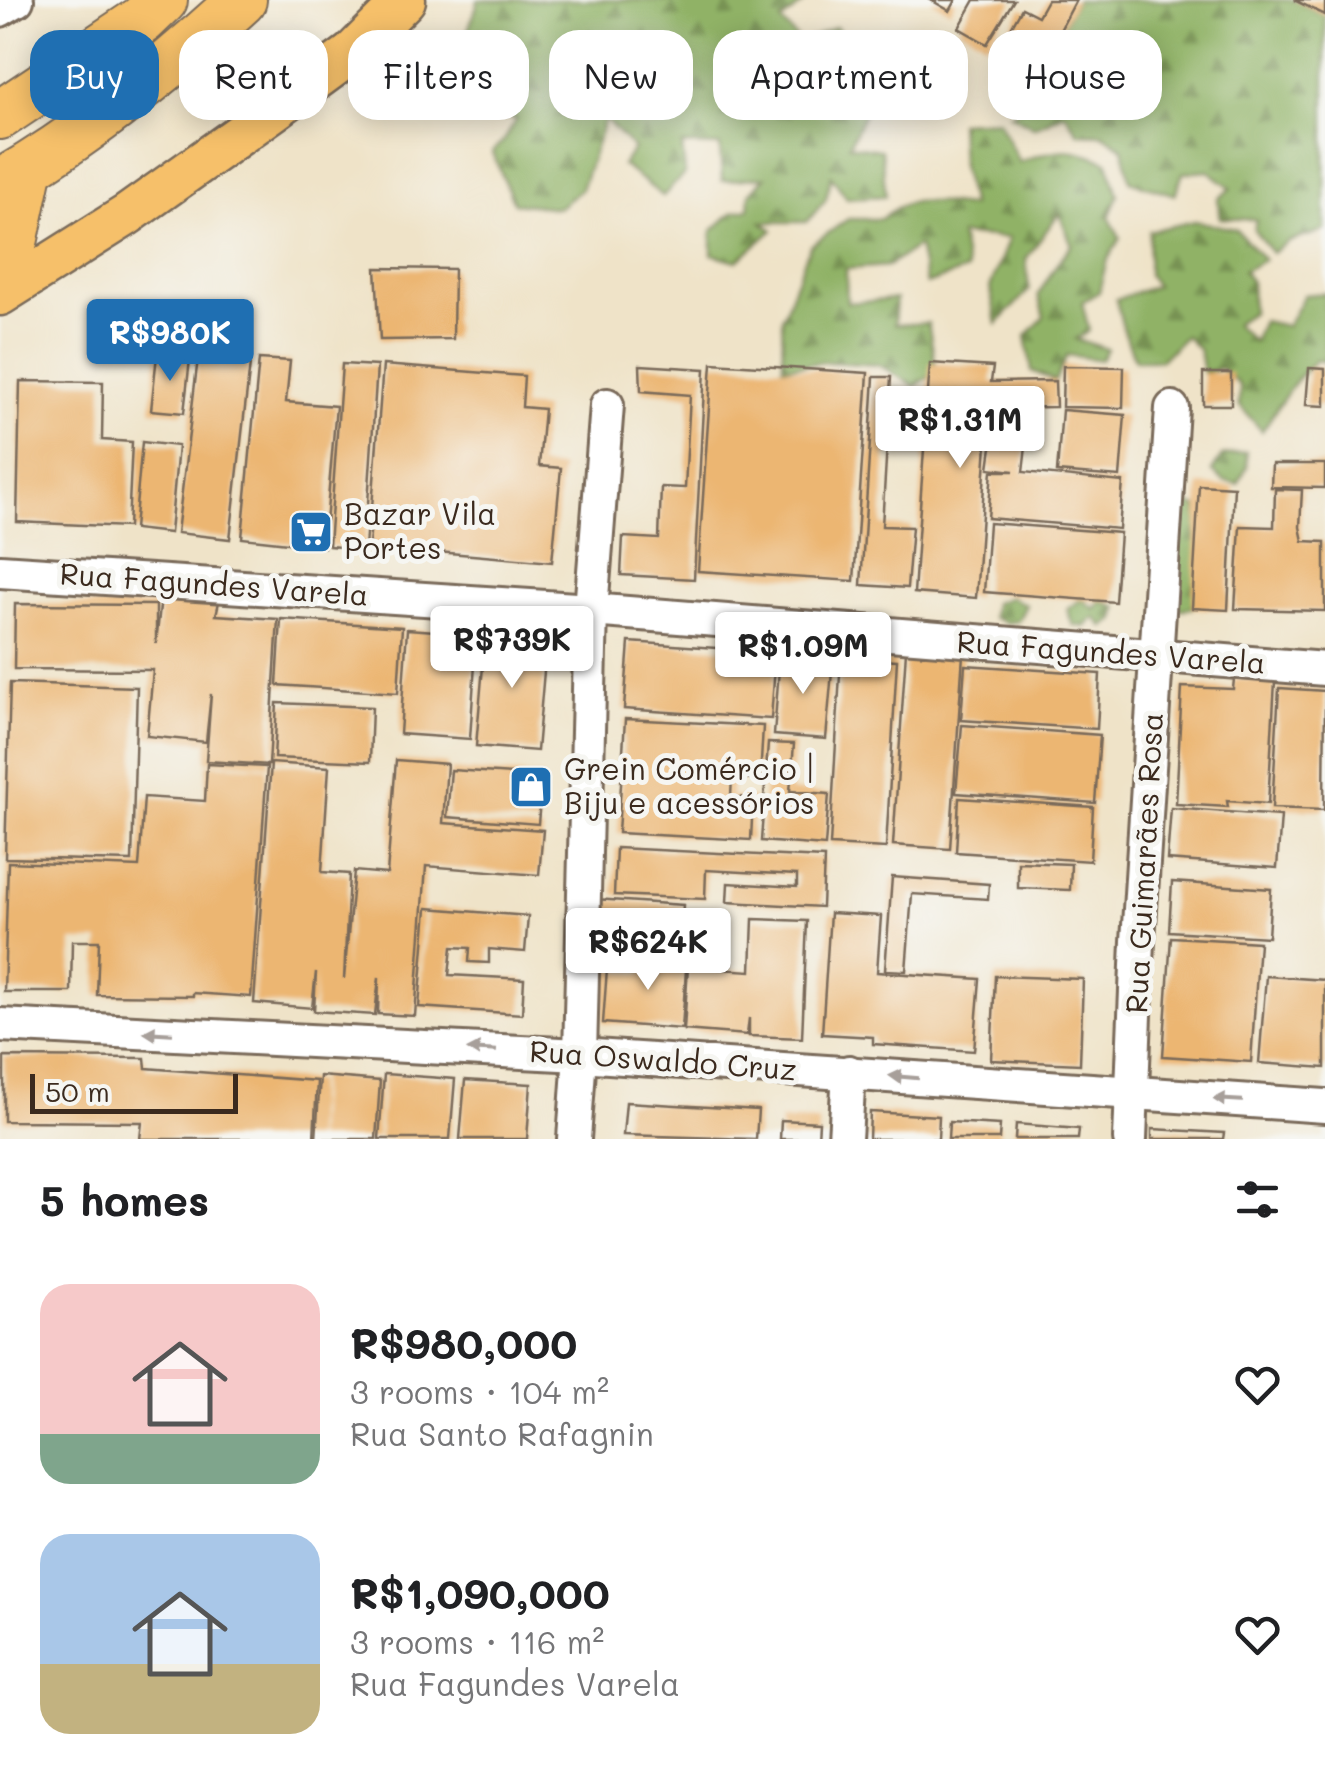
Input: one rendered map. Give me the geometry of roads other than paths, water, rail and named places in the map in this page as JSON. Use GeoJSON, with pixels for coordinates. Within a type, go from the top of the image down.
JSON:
{"type":"FeatureCollection","features":[{"type":"Feature","properties":{"kind":"highway"},"geometry":{"type":"LineString","coordinates":[[0,116],[142,20],[163,0]]}},
{"type":"Feature","properties":{"kind":"highway"},"geometry":{"type":"LineString","coordinates":[[0,272],[14,238],[10,168],[80,100],[162,39],[205,0]]}},
{"type":"Feature","properties":{"kind":"highway"},"geometry":{"type":"LineString","coordinates":[[10,168],[175,62],[242,0]]}},
{"type":"Feature","properties":{"kind":"main road"},"geometry":{"type":"LineString","coordinates":[[0,295],[126,215],[352,53],[405,0]]}},
{"type":"Feature","properties":{"kind":"street"},"geometry":{"type":"LineString","coordinates":[[0,10],[17,0]]}},
{"type":"Feature","properties":{"kind":"street"},"geometry":{"type":"LineString","coordinates":[[574,1139],[580,1055],[592,610],[607,404]]}},
{"type":"Feature","properties":{"kind":"street","name":"Rua Guimarães Rosa"},"geometry":{"type":"LineString","coordinates":[[1130,1139],[1138,941],[1172,408]]}},
{"type":"Feature","properties":{"kind":"street","name":"Rua Fagundes Varela"},"geometry":{"type":"LineString","coordinates":[[0,570],[592,610],[1325,669]]}},
{"type":"Feature","properties":{"kind":"street","name":"Rua Oswaldo Cruz"},"geometry":{"type":"LineString","coordinates":[[0,1025],[580,1055],[1325,1106]]}},
{"type":"Feature","properties":{"kind":"street"},"geometry":{"type":"LineString","coordinates":[[844,1139],[849,1072]]}},
{"type":"Feature","properties":{"kind":"place","name":"Bazar Vila Portes"},"geometry":{"type":"Point","coordinates":[311,532]}},
{"type":"Feature","properties":{"kind":"place","name":"Grein Comércio | Biju e acessórios"},"geometry":{"type":"Point","coordinates":[531,787]}}]}
